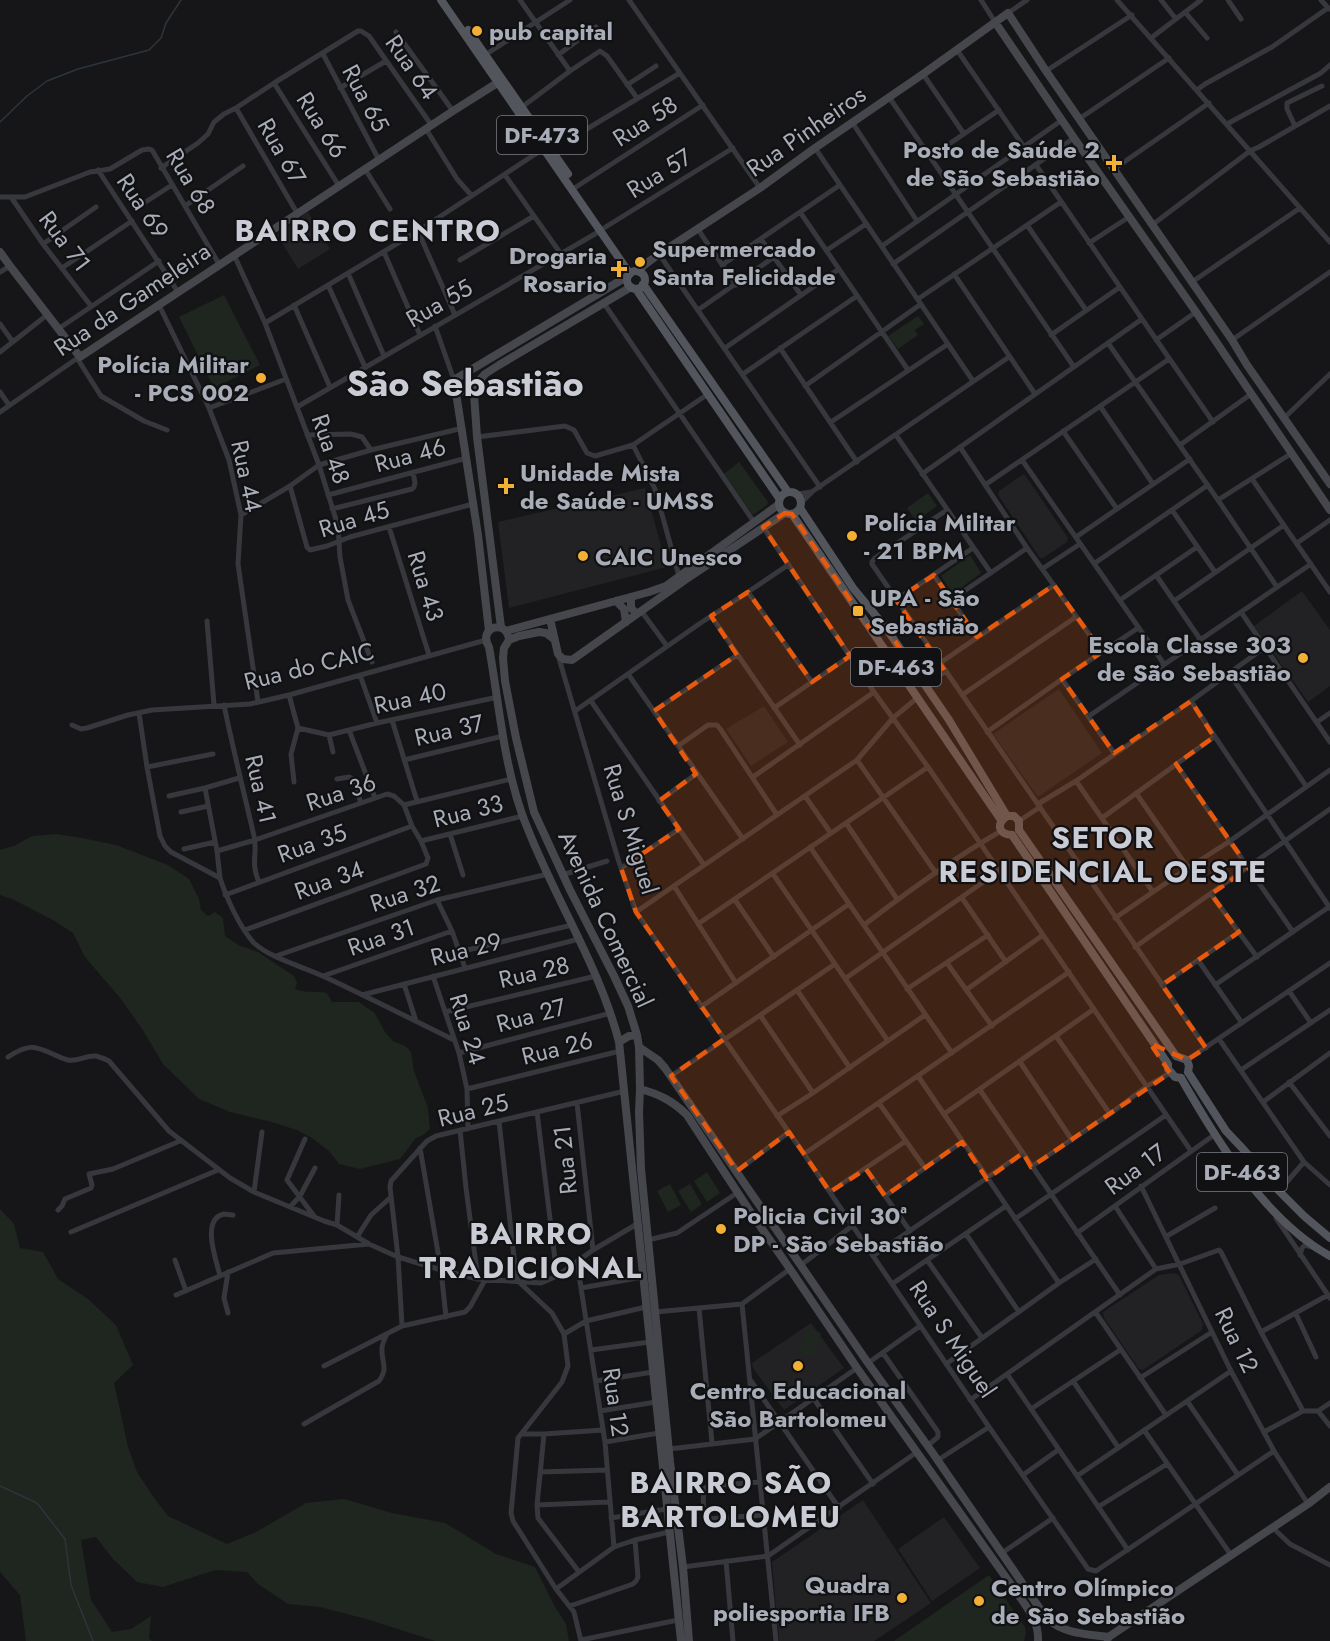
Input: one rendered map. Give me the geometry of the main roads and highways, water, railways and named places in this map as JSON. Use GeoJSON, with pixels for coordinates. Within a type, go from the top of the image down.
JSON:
{"type":"FeatureCollection","features":[{"type":"Feature","properties":{"kind":"main road","name":"DF-473"},"geometry":{"type":"LineString","coordinates":[[441,0],[576,187],[602,230]]}},
{"type":"Feature","properties":{"kind":"main road","name":"DF-473"},"geometry":{"type":"LineString","coordinates":[[447,0],[485,55],[501,83],[522,107],[632,274]]}},
{"type":"Feature","properties":{"kind":"main road","name":"DF-473"},"geometry":{"type":"LineString","coordinates":[[632,274],[643,275],[645,280],[637,287],[627,283],[632,274]]}},
{"type":"Feature","properties":{"kind":"main road","name":"DF-463"},"geometry":{"type":"LineString","coordinates":[[637,287],[779,501],[780,510],[788,514],[1004,818]]}},
{"type":"Feature","properties":{"kind":"main road","name":"DF-463"},"geometry":{"type":"LineString","coordinates":[[637,287],[796,499],[854,588],[886,628],[949,720],[1004,818]]}},
{"type":"Feature","properties":{"kind":"main road"},"geometry":{"type":"LineString","coordinates":[[779,501],[783,494],[796,499],[796,512],[788,514]]}},
{"type":"Feature","properties":{"kind":"main road"},"geometry":{"type":"LineString","coordinates":[[875,637],[880,630],[886,628]]}},
{"type":"Feature","properties":{"kind":"main road"},"geometry":{"type":"LineString","coordinates":[[938,727],[944,726],[949,720]]}},
{"type":"Feature","properties":{"kind":"main road"},"geometry":{"type":"LineString","coordinates":[[1017,829],[1006,834],[1001,831],[1000,825],[1004,818],[1014,816],[1017,829],[1169,1068],[1175,1077],[1185,1075]]}},
{"type":"Feature","properties":{"kind":"main road"},"geometry":{"type":"LineString","coordinates":[[1017,829],[1176,1056],[1170,1060],[1169,1068]]}},
{"type":"Feature","properties":{"kind":"main road","name":"DF-463"},"geometry":{"type":"LineString","coordinates":[[1176,1056],[1187,1060],[1189,1066],[1185,1075],[1214,1135],[1270,1209],[1317,1249],[1330,1256]]}},
{"type":"Feature","properties":{"kind":"main road","name":"DF-463"},"geometry":{"type":"LineString","coordinates":[[1185,1075],[1226,1131],[1279,1191],[1330,1238]]}},
{"type":"Feature","properties":{"kind":"waterway"},"geometry":{"type":"LineString","coordinates":[[0,122],[27,96],[47,81],[78,69],[149,50],[161,38],[166,23],[181,0]]}},
{"type":"Feature","properties":{"kind":"waterway"},"geometry":{"type":"LineString","coordinates":[[0,1486],[37,1503],[65,1539],[71,1585],[93,1641]]}},
{"type":"Feature","properties":{"kind":"place","name":"pub capital"},"geometry":{"type":"Point","coordinates":[477,31]}},
{"type":"Feature","properties":{"kind":"place","name":"Posto de Saúde 2 de São Sebastião"},"geometry":{"type":"Point","coordinates":[1114,163]}},
{"type":"Feature","properties":{"kind":"place","name":"Supermercado Santa Felicidade"},"geometry":{"type":"Point","coordinates":[640,262]}},
{"type":"Feature","properties":{"kind":"place","name":"Drogaria Rosario"},"geometry":{"type":"Point","coordinates":[619,269]}},
{"type":"Feature","properties":{"kind":"place","name":"Polícia Militar - PCS 002"},"geometry":{"type":"Point","coordinates":[261,378]}},
{"type":"Feature","properties":{"kind":"place","name":"Unidade Mista de Saúde - UMSS"},"geometry":{"type":"Point","coordinates":[506,486]}},
{"type":"Feature","properties":{"kind":"place","name":"Polícia Militar - 21 BPM"},"geometry":{"type":"Point","coordinates":[852,536]}},
{"type":"Feature","properties":{"kind":"place","name":"CAIC Unesco"},"geometry":{"type":"Point","coordinates":[583,556]}},
{"type":"Feature","properties":{"kind":"place","name":"UPA - São Sebastião"},"geometry":{"type":"Point","coordinates":[858,611]}},
{"type":"Feature","properties":{"kind":"place","name":"Escola Classe 303 de São Sebastião"},"geometry":{"type":"Point","coordinates":[1303,658]}},
{"type":"Feature","properties":{"kind":"place","name":"Policia Civil 30ª DP - São Sebastião"},"geometry":{"type":"Point","coordinates":[721,1229]}},
{"type":"Feature","properties":{"kind":"place","name":"Centro Educacional São Bartolomeu"},"geometry":{"type":"Point","coordinates":[798,1366]}},
{"type":"Feature","properties":{"kind":"place","name":"Quadra poliesportia IFB"},"geometry":{"type":"Point","coordinates":[902,1598]}},
{"type":"Feature","properties":{"kind":"place","name":"Centro Olímpico de São Sebastião"},"geometry":{"type":"Point","coordinates":[979,1601]}},
{"type":"Feature","properties":{"kind":"district","name":"BAIRRO CENTRO"},"geometry":{"type":"Point","coordinates":[368,230]}},
{"type":"Feature","properties":{"kind":"district","name":"São Sebastião"},"geometry":{"type":"Point","coordinates":[465,383]}},
{"type":"Feature","properties":{"kind":"district","name":"SETOR RESIDENCIAL OESTE"},"geometry":{"type":"Point","coordinates":[1103,854]}},
{"type":"Feature","properties":{"kind":"district","name":"BAIRRO TRADICIONAL"},"geometry":{"type":"Point","coordinates":[531,1250]}},
{"type":"Feature","properties":{"kind":"district","name":"BAIRRO SÃO BARTOLOMEU"},"geometry":{"type":"Point","coordinates":[731,1499]}}]}
